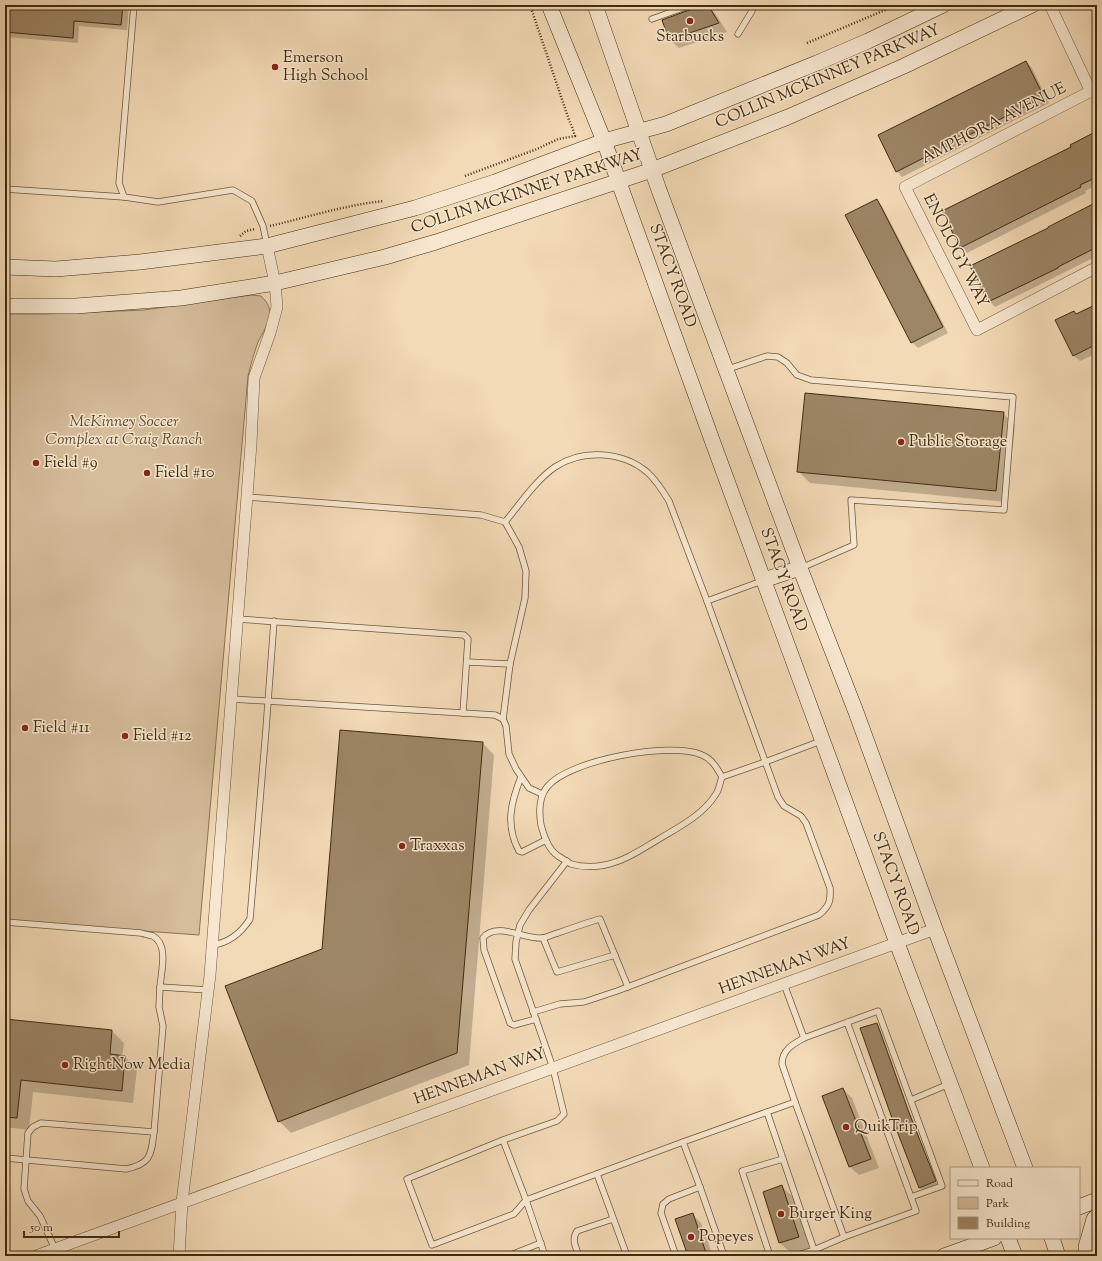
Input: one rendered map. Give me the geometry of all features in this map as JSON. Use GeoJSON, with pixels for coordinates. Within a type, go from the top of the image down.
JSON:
{"type":"FeatureCollection","features":[{"type":"Feature","properties":{"kind":"main road","name":"STACY ROAD"},"geometry":{"type":"LineString","coordinates":[[549,5],[604,141],[712,440],[982,1167]]}},
{"type":"Feature","properties":{"kind":"main road","name":"STACY ROAD"},"geometry":{"type":"LineString","coordinates":[[595,5],[652,170],[800,568],[856,712],[935,929],[1025,1167]]}},
{"type":"Feature","properties":{"kind":"main road","name":"COLLIN MCKINNEY PARKWAY"},"geometry":{"type":"LineString","coordinates":[[5,268],[56,269],[140,262],[267,246],[415,208],[496,182],[604,141],[666,124],[817,63],[868,41],[942,5]]}},
{"type":"Feature","properties":{"kind":"main road","name":"COLLIN MCKINNEY PARKWAY"},"geometry":{"type":"LineString","coordinates":[[5,306],[76,306],[174,298],[275,283],[385,257],[436,242],[652,170],[788,117],[904,66],[1032,5]]}},
{"type":"Feature","properties":{"kind":"main road"},"geometry":{"type":"LineString","coordinates":[[764,580],[800,568]]}},
{"type":"Feature","properties":{"kind":"main road"},"geometry":{"type":"LineString","coordinates":[[1080,1207],[1097,1200]]}},
{"type":"Feature","properties":{"kind":"main road"},"geometry":{"type":"LineString","coordinates":[[1088,1256],[1086,1247],[1094,1219],[1097,1216]]}},
{"type":"Feature","properties":{"kind":"main road"},"geometry":{"type":"LineString","coordinates":[[944,1256],[991,1239]]}},
{"type":"Feature","properties":{"kind":"main road"},"geometry":{"type":"LineString","coordinates":[[1008,1239],[1015,1256]]}},
{"type":"Feature","properties":{"kind":"main road"},"geometry":{"type":"LineString","coordinates":[[1052,1239],[1058,1256]]}},
{"type":"Feature","properties":{"kind":"street"},"geometry":{"type":"LineString","coordinates":[[1050,5],[1094,90]]}},
{"type":"Feature","properties":{"kind":"street","name":"AMPHORA AVENUE"},"geometry":{"type":"LineString","coordinates":[[905,187],[1094,90]]}},
{"type":"Feature","properties":{"kind":"street","name":"ENOLOGY WAY"},"geometry":{"type":"LineString","coordinates":[[905,187],[977,330],[1097,267]]}},
{"type":"Feature","properties":{"kind":"street"},"geometry":{"type":"LineString","coordinates":[[179,1256],[182,1202],[208,990],[212,945],[238,619],[254,378],[270,333],[277,307],[275,283],[267,246]]}},
{"type":"Feature","properties":{"kind":"street","name":"HENNEMAN WAY"},"geometry":{"type":"LineString","coordinates":[[36,1256],[935,929]]}},
{"type":"Feature","properties":{"kind":"lane"},"geometry":{"type":"LineString","coordinates":[[124,197],[120,183],[134,5]]}},
{"type":"Feature","properties":{"kind":"lane"},"geometry":{"type":"LineString","coordinates":[[652,19],[691,5]]}},
{"type":"Feature","properties":{"kind":"lane"},"geometry":{"type":"LineString","coordinates":[[738,34],[752,11],[750,5]]}},
{"type":"Feature","properties":{"kind":"lane"},"geometry":{"type":"LineString","coordinates":[[5,189],[124,197],[158,202],[233,190],[252,201],[263,226],[267,246]]}},
{"type":"Feature","properties":{"kind":"lane"},"geometry":{"type":"LineString","coordinates":[[726,370],[767,356],[778,357],[787,363],[797,375],[811,380],[1013,397],[1004,510],[851,500],[854,545],[800,568]]}},
{"type":"Feature","properties":{"kind":"lane"},"geometry":{"type":"LineString","coordinates":[[505,522],[541,479],[555,467],[569,460],[586,455],[607,455],[629,461],[647,472],[661,488],[669,501],[778,798],[784,806],[801,816],[806,823],[830,888],[831,898],[827,908],[819,915],[628,987],[584,1002],[560,1004],[533,1012]]}},
{"type":"Feature","properties":{"kind":"lane"},"geometry":{"type":"LineString","coordinates":[[246,497],[481,515],[505,522],[519,547],[526,571],[525,598],[510,664],[503,719],[506,726],[509,754],[516,770],[529,788],[542,794]]}},
{"type":"Feature","properties":{"kind":"lane"},"geometry":{"type":"LineString","coordinates":[[706,601],[764,580]]}},
{"type":"Feature","properties":{"kind":"lane"},"geometry":{"type":"LineString","coordinates":[[238,619],[464,635],[468,639],[463,713]]}},
{"type":"Feature","properties":{"kind":"lane"},"geometry":{"type":"LineString","coordinates":[[212,945],[223,944],[239,933],[250,919],[274,621]]}},
{"type":"Feature","properties":{"kind":"lane"},"geometry":{"type":"LineString","coordinates":[[467,662],[510,664]]}},
{"type":"Feature","properties":{"kind":"lane"},"geometry":{"type":"LineString","coordinates":[[232,699],[463,713],[495,716],[503,719]]}},
{"type":"Feature","properties":{"kind":"lane"},"geometry":{"type":"LineString","coordinates":[[722,777],[823,741]]}},
{"type":"Feature","properties":{"kind":"lane"},"geometry":{"type":"LineString","coordinates":[[685,751],[702,755],[716,765],[722,777],[716,794],[701,812],[681,826],[632,855],[604,865],[586,866],[572,864],[556,854],[546,840],[540,822],[542,794],[548,786],[559,777],[573,770],[608,758],[637,753],[685,751]]}},
{"type":"Feature","properties":{"kind":"lane"},"geometry":{"type":"LineString","coordinates":[[521,777],[513,796],[511,808],[511,820],[515,844],[519,851],[522,852],[546,840]]}},
{"type":"Feature","properties":{"kind":"lane"},"geometry":{"type":"LineString","coordinates":[[567,861],[529,910],[520,925],[516,942],[516,959],[533,1012],[554,1068],[564,1114],[557,1121],[503,1140],[408,1179],[432,1246],[514,1214],[526,1200],[795,1102]]}},
{"type":"Feature","properties":{"kind":"lane"},"geometry":{"type":"LineString","coordinates":[[536,1019],[514,1025],[510,1023],[484,950],[483,938],[486,934],[499,930],[518,935],[543,938],[600,918],[628,987]]}},
{"type":"Feature","properties":{"kind":"lane"},"geometry":{"type":"LineString","coordinates":[[5,922],[141,933],[153,936],[160,942],[163,951],[158,1007],[162,1026],[154,1132],[152,1152],[147,1160],[138,1167],[126,1169],[5,1158]]}},
{"type":"Feature","properties":{"kind":"lane"},"geometry":{"type":"LineString","coordinates":[[543,938],[557,972],[615,955]]}},
{"type":"Feature","properties":{"kind":"lane"},"geometry":{"type":"LineString","coordinates":[[784,984],[804,1038]]}},
{"type":"Feature","properties":{"kind":"lane"},"geometry":{"type":"LineString","coordinates":[[160,987],[208,990]]}},
{"type":"Feature","properties":{"kind":"lane"},"geometry":{"type":"LineString","coordinates":[[844,1237],[782,1064],[782,1058],[790,1046],[804,1038],[878,1011],[942,1186],[911,1197]]}},
{"type":"Feature","properties":{"kind":"lane"},"geometry":{"type":"LineString","coordinates":[[795,1256],[916,1211],[847,1022]]}},
{"type":"Feature","properties":{"kind":"lane"},"geometry":{"type":"LineString","coordinates":[[911,1100],[950,1083]]}},
{"type":"Feature","properties":{"kind":"lane"},"geometry":{"type":"LineString","coordinates":[[767,1112],[814,1250]]}},
{"type":"Feature","properties":{"kind":"lane"},"geometry":{"type":"LineString","coordinates":[[54,1249],[40,1216],[28,1201],[24,1189],[28,1133],[41,1123],[154,1132]]}},
{"type":"Feature","properties":{"kind":"lane"},"geometry":{"type":"LineString","coordinates":[[503,1140],[545,1256]]}},
{"type":"Feature","properties":{"kind":"lane"},"geometry":{"type":"LineString","coordinates":[[683,1142],[724,1256]]}},
{"type":"Feature","properties":{"kind":"lane"},"geometry":{"type":"LineString","coordinates":[[770,1256],[742,1171],[783,1159]]}},
{"type":"Feature","properties":{"kind":"lane"},"geometry":{"type":"LineString","coordinates":[[597,1174],[627,1256]]}},
{"type":"Feature","properties":{"kind":"lane"},"geometry":{"type":"LineString","coordinates":[[676,1256],[661,1213],[663,1204],[669,1199],[700,1188]]}},
{"type":"Feature","properties":{"kind":"lane"},"geometry":{"type":"LineString","coordinates":[[579,1256],[574,1241],[574,1235],[578,1231],[613,1219]]}},
{"type":"Feature","properties":{"kind":"lane"},"geometry":{"type":"LineString","coordinates":[[508,1256],[541,1243]]}},
{"type":"Feature","properties":{"kind":"path"},"geometry":{"type":"LineString","coordinates":[[463,177],[538,149],[558,139],[575,136],[530,5]]}},
{"type":"Feature","properties":{"kind":"path"},"geometry":{"type":"LineString","coordinates":[[807,43],[897,5]]}},
{"type":"Feature","properties":{"kind":"path"},"geometry":{"type":"LineString","coordinates":[[280,224],[338,209],[386,200]]}},
{"type":"Feature","properties":{"kind":"green space","name":"McKinney Soccer Complex at Craig Ranch"},"geometry":{"type":"Polygon","coordinates":[[[251,295],[261,296],[265,300],[269,308],[270,316],[258,342],[248,376],[199,935],[5,921],[5,314],[144,310],[251,295]]]}},
{"type":"Feature","properties":{"kind":"building"},"geometry":{"type":"Polygon","coordinates":[[[5,5],[123,5],[121,25],[74,21],[73,38],[5,32],[5,5]]]}},
{"type":"Feature","properties":{"kind":"building","name":"Starbucks"},"geometry":{"type":"Polygon","coordinates":[[[700,5],[708,5],[719,23],[669,40],[662,20],[700,5]]]}},
{"type":"Feature","properties":{"kind":"building"},"geometry":{"type":"Polygon","coordinates":[[[1026,61],[1044,97],[896,172],[878,135],[1026,61]]]}},
{"type":"Feature","properties":{"kind":"building"},"geometry":{"type":"Polygon","coordinates":[[[1097,131],[1097,177],[1080,185],[1081,187],[960,248],[942,211],[1071,147],[1070,145],[1097,131]]]}},
{"type":"Feature","properties":{"kind":"building"},"geometry":{"type":"Polygon","coordinates":[[[877,199],[943,327],[911,343],[845,215],[877,199]]]}},
{"type":"Feature","properties":{"kind":"building"},"geometry":{"type":"Polygon","coordinates":[[[1093,204],[1097,213],[1097,247],[988,302],[970,266],[1093,204]]]}},
{"type":"Feature","properties":{"kind":"building"},"geometry":{"type":"Polygon","coordinates":[[[1097,304],[1097,344],[1073,356],[1055,320],[1074,311],[1076,314],[1097,304]]]}},
{"type":"Feature","properties":{"kind":"building","name":"Public Storage"},"geometry":{"type":"Polygon","coordinates":[[[805,393],[1004,412],[996,491],[797,472],[805,393]]]}},
{"type":"Feature","properties":{"kind":"building","name":"Traxxas"},"geometry":{"type":"Polygon","coordinates":[[[340,730],[483,742],[457,1053],[278,1122],[225,986],[322,949],[340,730]]]}},
{"type":"Feature","properties":{"kind":"building","name":"RightNow Media"},"geometry":{"type":"Polygon","coordinates":[[[5,1019],[112,1030],[110,1054],[125,1056],[122,1091],[21,1080],[17,1118],[5,1117],[5,1019]]]}},
{"type":"Feature","properties":{"kind":"building"},"geometry":{"type":"Polygon","coordinates":[[[877,1023],[908,1110],[936,1181],[919,1188],[860,1028],[877,1023]]]}},
{"type":"Feature","properties":{"kind":"building","name":"QuikTrip"},"geometry":{"type":"Polygon","coordinates":[[[843,1088],[871,1159],[849,1167],[822,1096],[843,1088]]]}},
{"type":"Feature","properties":{"kind":"building","name":"Burger King"},"geometry":{"type":"Polygon","coordinates":[[[782,1185],[799,1237],[779,1243],[763,1192],[782,1185]]]}},
{"type":"Feature","properties":{"kind":"building","name":"Popeyes"},"geometry":{"type":"Polygon","coordinates":[[[693,1213],[707,1256],[688,1256],[675,1219],[693,1213]]]}},
{"type":"Feature","properties":{"kind":"place","name":"Starbucks"},"geometry":{"type":"Point","coordinates":[690,21]}},
{"type":"Feature","properties":{"kind":"place","name":"Emerson High School"},"geometry":{"type":"Point","coordinates":[275,67]}},
{"type":"Feature","properties":{"kind":"place","name":"Public Storage"},"geometry":{"type":"Point","coordinates":[901,442]}},
{"type":"Feature","properties":{"kind":"place","name":"Field #9"},"geometry":{"type":"Point","coordinates":[36,463]}},
{"type":"Feature","properties":{"kind":"place","name":"Field #10"},"geometry":{"type":"Point","coordinates":[147,473]}},
{"type":"Feature","properties":{"kind":"place","name":"Field #11"},"geometry":{"type":"Point","coordinates":[25,728]}},
{"type":"Feature","properties":{"kind":"place","name":"Field #12"},"geometry":{"type":"Point","coordinates":[125,736]}},
{"type":"Feature","properties":{"kind":"place","name":"Traxxas"},"geometry":{"type":"Point","coordinates":[402,846]}},
{"type":"Feature","properties":{"kind":"place","name":"RightNow Media"},"geometry":{"type":"Point","coordinates":[65,1065]}},
{"type":"Feature","properties":{"kind":"place","name":"QuikTrip"},"geometry":{"type":"Point","coordinates":[846,1127]}},
{"type":"Feature","properties":{"kind":"place","name":"Burger King"},"geometry":{"type":"Point","coordinates":[781,1214]}},
{"type":"Feature","properties":{"kind":"place","name":"Popeyes"},"geometry":{"type":"Point","coordinates":[691,1237]}}]}
